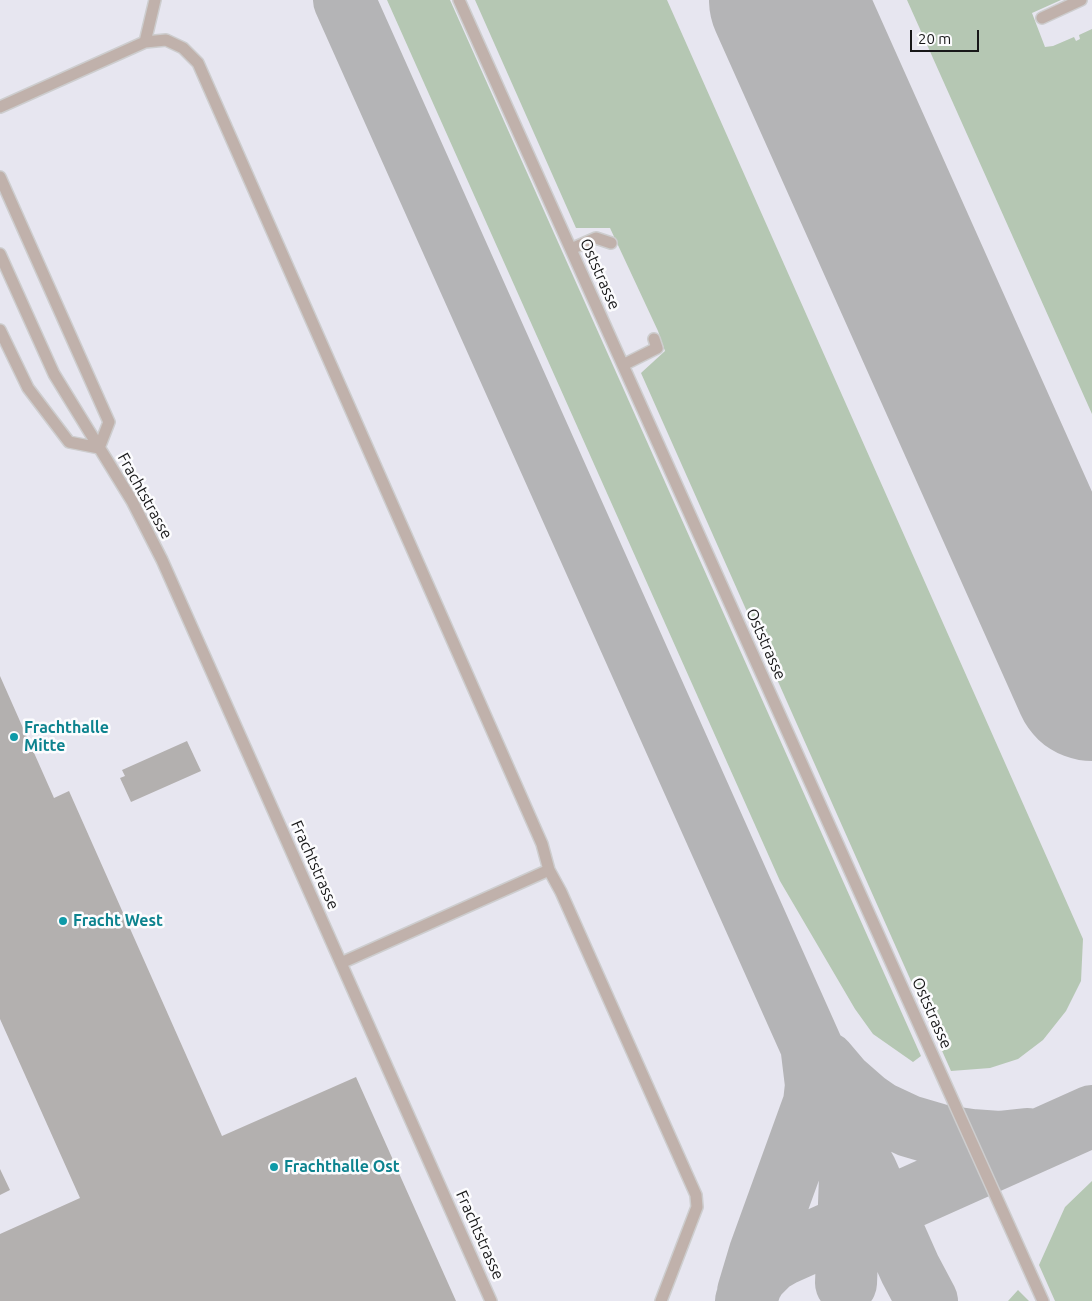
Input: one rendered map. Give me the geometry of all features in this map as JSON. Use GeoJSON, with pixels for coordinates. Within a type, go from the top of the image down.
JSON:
{"type":"FeatureCollection","features":[{"type":"Feature","properties":{"kind":"lane"},"geometry":{"type":"LineString","coordinates":[[145,42],[155,0]]}},
{"type":"Feature","properties":{"kind":"lane","name":"Oststrasse"},"geometry":{"type":"LineString","coordinates":[[459,0],[1043,1301]]}},
{"type":"Feature","properties":{"kind":"lane"},"geometry":{"type":"LineString","coordinates":[[1042,18],[1081,0]]}},
{"type":"Feature","properties":{"kind":"lane"},"geometry":{"type":"LineString","coordinates":[[0,107],[145,42],[166,40],[184,48],[198,63],[542,844],[549,870],[561,892],[696,1195],[697,1207],[661,1301]]}},
{"type":"Feature","properties":{"kind":"lane"},"geometry":{"type":"LineString","coordinates":[[0,177],[109,422],[99,448],[69,442],[28,388],[0,330]]}},
{"type":"Feature","properties":{"kind":"lane"},"geometry":{"type":"LineString","coordinates":[[571,249],[596,238],[611,243]]}},
{"type":"Feature","properties":{"kind":"lane","name":"Frachtstrasse"},"geometry":{"type":"LineString","coordinates":[[0,254],[54,374],[132,500],[162,560],[491,1301]]}},
{"type":"Feature","properties":{"kind":"lane"},"geometry":{"type":"LineString","coordinates":[[623,366],[658,348],[654,339]]}},
{"type":"Feature","properties":{"kind":"lane"},"geometry":{"type":"LineString","coordinates":[[341,963],[549,870]]}},
{"type":"Feature","properties":{"kind":"shaded area"},"geometry":{"type":"Polygon","coordinates":[[[0,0],[1092,0],[1092,1301],[0,1301],[0,0]]]}},
{"type":"Feature","properties":{"kind":"green space"},"geometry":{"type":"Polygon","coordinates":[[[387,0],[450,0],[921,1056],[913,1062],[873,1034],[855,1009],[780,881],[387,0]]]}},
{"type":"Feature","properties":{"kind":"green space"},"geometry":{"type":"Polygon","coordinates":[[[475,0],[667,0],[1083,939],[1081,981],[1066,1011],[1043,1040],[1018,1059],[990,1068],[951,1071],[641,373],[665,351],[658,331],[610,228],[576,228],[475,0]]]}},
{"type":"Feature","properties":{"kind":"green space"},"geometry":{"type":"Polygon","coordinates":[[[907,0],[1061,0],[1032,13],[1045,47],[1053,46],[1074,37],[1076,41],[1080,39],[1079,35],[1092,29],[1092,414],[907,0]]]}},
{"type":"Feature","properties":{"kind":"green space"},"geometry":{"type":"Polygon","coordinates":[[[1092,1181],[1092,1301],[1055,1301],[1039,1265],[1065,1207],[1092,1181]]]}},
{"type":"Feature","properties":{"kind":"green space"},"geometry":{"type":"Polygon","coordinates":[[[1018,1290],[1029,1301],[1008,1301],[1018,1290]]]}},
{"type":"Feature","properties":{"kind":"building"},"geometry":{"type":"Polygon","coordinates":[[[0,676],[54,798],[69,791],[222,1136],[356,1077],[456,1301],[0,1301],[0,1234],[80,1198],[0,1019],[0,676]]]}},
{"type":"Feature","properties":{"kind":"building"},"geometry":{"type":"Polygon","coordinates":[[[187,741],[201,771],[131,802],[120,778],[125,776],[122,770],[187,741]]]}},
{"type":"Feature","properties":{"kind":"building"},"geometry":{"type":"Polygon","coordinates":[[[0,1169],[10,1190],[0,1195],[0,1169]]]}},
{"type":"Feature","properties":{"kind":"taxiway"},"geometry":{"type":"LineString","coordinates":[[344,0],[847,1126],[851,1151],[846,1283]]}},
{"type":"Feature","properties":{"kind":"taxiway"},"geometry":{"type":"LineString","coordinates":[[748,1292],[760,1252],[814,1103],[816,1085],[812,1052]]}},
{"type":"Feature","properties":{"kind":"taxiway"},"geometry":{"type":"LineString","coordinates":[[825,1062],[842,1082],[866,1103],[879,1112],[909,1126],[943,1136],[971,1140],[999,1142],[1027,1139]]}},
{"type":"Feature","properties":{"kind":"taxiway"},"geometry":{"type":"LineString","coordinates":[[746,1301],[751,1285],[757,1275],[770,1262],[782,1255],[1092,1116]]}},
{"type":"Feature","properties":{"kind":"taxiway"},"geometry":{"type":"LineString","coordinates":[[866,1170],[910,1269],[927,1301]]}},
{"type":"Feature","properties":{"kind":"runway"},"geometry":{"type":"LineString","coordinates":[[787,0],[1092,683]]}},
{"type":"Feature","properties":{"kind":"place","name":"Frachthalle Mitte"},"geometry":{"type":"Point","coordinates":[14,737]}},
{"type":"Feature","properties":{"kind":"place","name":"Fracht West"},"geometry":{"type":"Point","coordinates":[63,921]}},
{"type":"Feature","properties":{"kind":"place","name":"Frachthalle Ost"},"geometry":{"type":"Point","coordinates":[274,1167]}}]}
